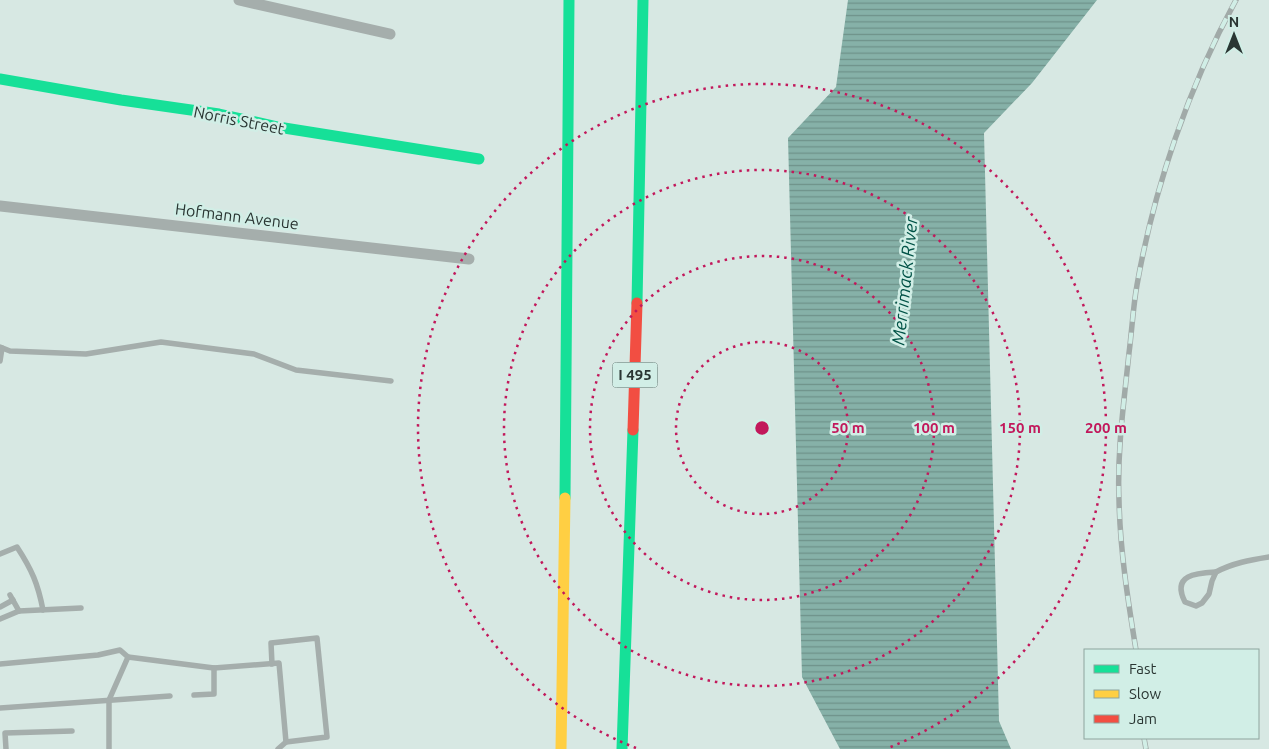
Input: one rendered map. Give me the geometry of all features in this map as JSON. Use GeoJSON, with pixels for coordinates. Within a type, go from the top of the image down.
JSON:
{"type":"FeatureCollection","features":[{"type":"Feature","properties":{"kind":"main road"},"geometry":{"type":"LineString","coordinates":[[561,749],[569,0]]}},
{"type":"Feature","properties":{"kind":"main road","name":"I 495"},"geometry":{"type":"LineString","coordinates":[[622,749],[635,374],[644,0]]}},
{"type":"Feature","properties":{"kind":"main road","name":"Norris Street"},"geometry":{"type":"LineString","coordinates":[[0,79],[121,100],[219,114],[278,128],[479,159]]}},
{"type":"Feature","properties":{"kind":"main road"},"geometry":{"type":"LineString","coordinates":[[556,749],[561,696]]}},
{"type":"Feature","properties":{"kind":"street"},"geometry":{"type":"LineString","coordinates":[[239,0],[390,34]]}},
{"type":"Feature","properties":{"kind":"street","name":"Hofmann Avenue"},"geometry":{"type":"LineString","coordinates":[[0,206],[469,259]]}},
{"type":"Feature","properties":{"kind":"lane"},"geometry":{"type":"LineString","coordinates":[[0,361],[1,347],[10,351],[86,354],[161,342],[254,354],[296,370],[392,381]]}},
{"type":"Feature","properties":{"kind":"lane"},"geometry":{"type":"LineString","coordinates":[[0,554],[17,547],[38,585],[43,610]]}},
{"type":"Feature","properties":{"kind":"lane"},"geometry":{"type":"LineString","coordinates":[[1216,572],[1206,599],[1196,606],[1185,602],[1181,594],[1181,586],[1185,577],[1192,574],[1216,572],[1243,561],[1269,557]]}},
{"type":"Feature","properties":{"kind":"lane"},"geometry":{"type":"LineString","coordinates":[[0,607],[12,597],[19,611]]}},
{"type":"Feature","properties":{"kind":"lane"},"geometry":{"type":"LineString","coordinates":[[0,619],[19,611],[81,608]]}},
{"type":"Feature","properties":{"kind":"lane"},"geometry":{"type":"LineString","coordinates":[[272,664],[271,643],[317,638],[327,737],[286,742],[278,749]]}},
{"type":"Feature","properties":{"kind":"lane"},"geometry":{"type":"LineString","coordinates":[[0,664],[98,655],[120,650],[128,657],[214,668],[279,663],[286,742]]}},
{"type":"Feature","properties":{"kind":"lane"},"geometry":{"type":"LineString","coordinates":[[109,749],[109,700],[128,657]]}},
{"type":"Feature","properties":{"kind":"lane"},"geometry":{"type":"LineString","coordinates":[[194,695],[214,694],[214,668]]}},
{"type":"Feature","properties":{"kind":"lane"},"geometry":{"type":"LineString","coordinates":[[0,708],[170,696]]}},
{"type":"Feature","properties":{"kind":"lane"},"geometry":{"type":"LineString","coordinates":[[6,749],[5,733],[72,731]]}},
{"type":"Feature","properties":{"kind":"water","name":"Merrimack River"},"geometry":{"type":"Polygon","coordinates":[[[848,0],[1097,0],[1032,83],[984,133],[999,721],[1011,749],[840,749],[802,677],[788,138],[836,87],[848,0]]]}},
{"type":"Feature","properties":{"kind":"railway"},"geometry":{"type":"LineString","coordinates":[[1136,649],[1123,557],[1119,463],[1121,426],[1136,293],[1153,212],[1175,138],[1203,67],[1236,0]]}},
{"type":"Feature","properties":{"kind":"railway"},"geometry":{"type":"LineString","coordinates":[[1144,739],[1146,749]]}},
{"type":"Feature","properties":{"kind":"traffic: fast"},"geometry":{"type":"LineString","coordinates":[[565,498],[569,0]]}},
{"type":"Feature","properties":{"kind":"traffic: fast"},"geometry":{"type":"LineString","coordinates":[[637,303],[643,0]]}},
{"type":"Feature","properties":{"kind":"traffic: fast"},"geometry":{"type":"LineString","coordinates":[[0,79],[121,100],[219,114],[278,127],[479,159]]}},
{"type":"Feature","properties":{"kind":"traffic: fast"},"geometry":{"type":"LineString","coordinates":[[622,749],[633,430]]}},
{"type":"Feature","properties":{"kind":"traffic: slow"},"geometry":{"type":"LineString","coordinates":[[561,749],[565,498]]}},
{"type":"Feature","properties":{"kind":"traffic: jam"},"geometry":{"type":"LineString","coordinates":[[633,430],[637,303]]}}]}
